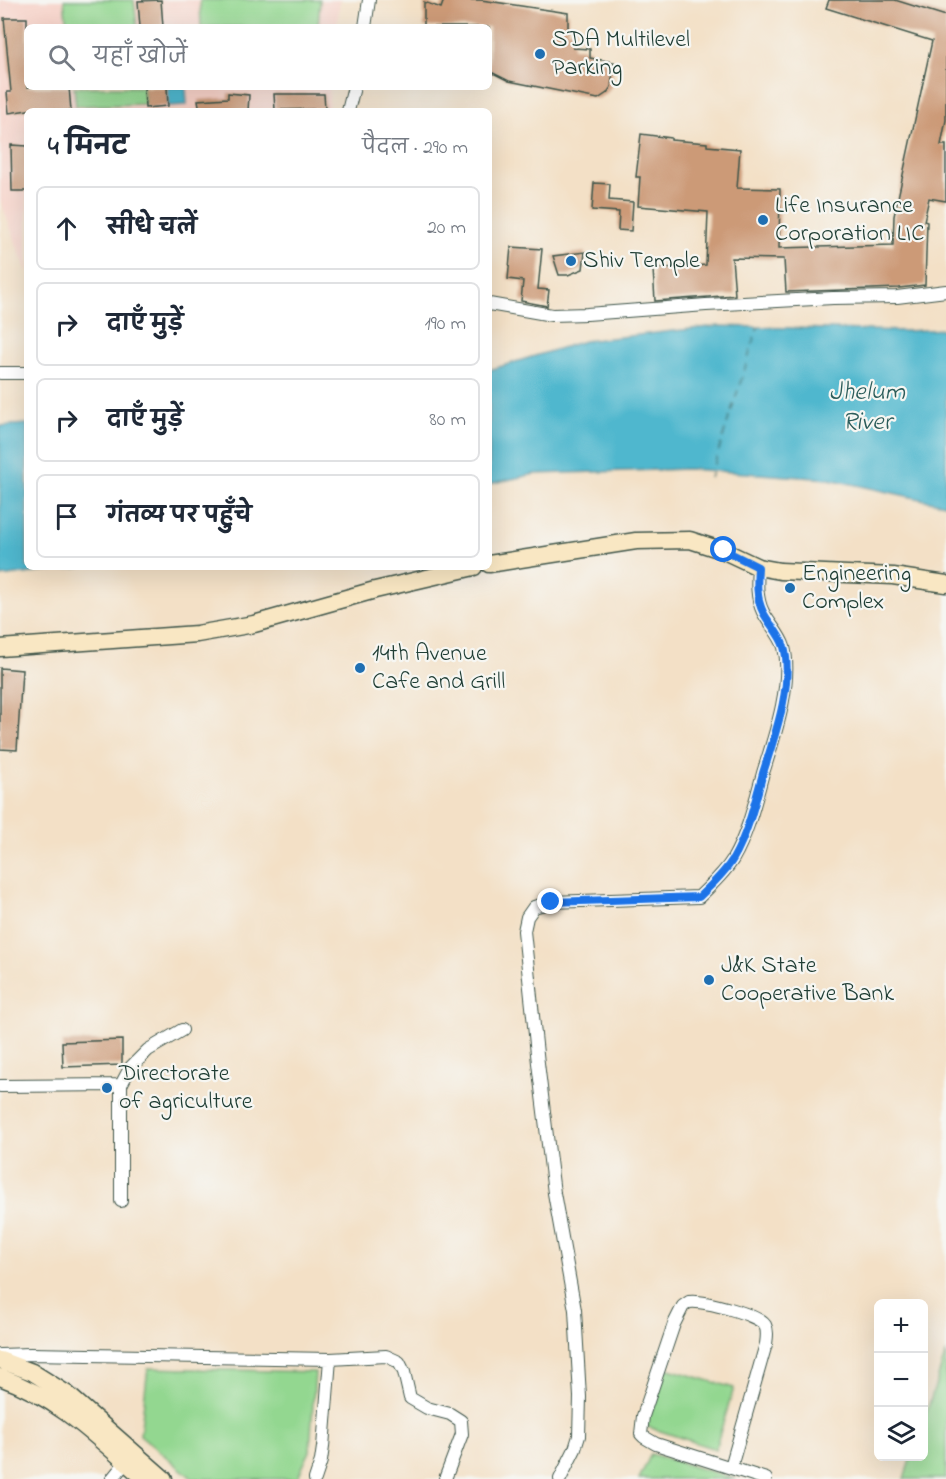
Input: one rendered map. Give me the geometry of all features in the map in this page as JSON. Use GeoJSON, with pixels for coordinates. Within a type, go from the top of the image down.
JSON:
{"type":"FeatureCollection","features":[{"type":"Feature","properties":{"kind":"main road"},"geometry":{"type":"LineString","coordinates":[[492,564],[636,541],[690,540],[724,550],[758,567],[780,571],[893,576],[946,584]]}},
{"type":"Feature","properties":{"kind":"main road"},"geometry":{"type":"LineString","coordinates":[[0,648],[197,634],[254,624],[375,590],[461,570]]}},
{"type":"Feature","properties":{"kind":"main road"},"geometry":{"type":"LineString","coordinates":[[0,1360],[32,1372],[67,1394],[130,1457],[145,1479]]}},
{"type":"Feature","properties":{"kind":"main road"},"geometry":{"type":"LineString","coordinates":[[0,1377],[43,1396],[165,1479]]}},
{"type":"Feature","properties":{"kind":"street"},"geometry":{"type":"LineString","coordinates":[[365,24],[369,0]]}},
{"type":"Feature","properties":{"kind":"street"},"geometry":{"type":"LineString","coordinates":[[349,108],[353,90]]}},
{"type":"Feature","properties":{"kind":"street"},"geometry":{"type":"LineString","coordinates":[[492,305],[552,315],[587,314],[833,298],[897,297],[946,291]]}},
{"type":"Feature","properties":{"kind":"street"},"geometry":{"type":"LineString","coordinates":[[0,373],[24,373]]}},
{"type":"Feature","properties":{"kind":"street"},"geometry":{"type":"LineString","coordinates":[[560,1479],[579,1436],[580,1397],[575,1310],[554,1193],[538,1063],[524,931],[527,917],[534,907],[551,902],[699,897],[723,873],[732,860],[751,817],[781,710],[787,664],[784,646],[764,613],[759,600],[758,567]]}},
{"type":"Feature","properties":{"kind":"street"},"geometry":{"type":"LineString","coordinates":[[121,1201],[121,1085],[130,1068],[148,1050],[182,1030]]}},
{"type":"Feature","properties":{"kind":"street"},"geometry":{"type":"LineString","coordinates":[[0,1086],[121,1085]]}},
{"type":"Feature","properties":{"kind":"street"},"geometry":{"type":"LineString","coordinates":[[731,1467],[768,1332],[764,1323],[755,1317],[703,1302],[688,1302],[683,1306],[674,1324],[643,1416],[641,1434],[656,1444],[766,1479]]}},
{"type":"Feature","properties":{"kind":"street"},"geometry":{"type":"LineString","coordinates":[[0,1355],[330,1359],[386,1356],[399,1362],[404,1372],[410,1398],[427,1408],[450,1414],[460,1421],[462,1434],[445,1479]]}},
{"type":"Feature","properties":{"kind":"street"},"geometry":{"type":"LineString","coordinates":[[315,1479],[323,1447],[330,1359]]}},
{"type":"Feature","properties":{"kind":"street"},"geometry":{"type":"LineString","coordinates":[[112,1479],[130,1457]]}},
{"type":"Feature","properties":{"kind":"shaded area"},"geometry":{"type":"Polygon","coordinates":[[[0,0],[340,0],[337,24],[24,24],[24,90],[330,90],[328,108],[24,108],[24,264],[0,200],[0,0]]]}},
{"type":"Feature","properties":{"kind":"green space"},"geometry":{"type":"Polygon","coordinates":[[[64,0],[134,0],[137,24],[67,24],[64,0]]]}},
{"type":"Feature","properties":{"kind":"green space"},"geometry":{"type":"Polygon","coordinates":[[[200,0],[320,0],[318,24],[201,24],[200,0]]]}},
{"type":"Feature","properties":{"kind":"green space"},"geometry":{"type":"Polygon","coordinates":[[[74,90],[143,90],[145,104],[76,106],[74,90]]]}},
{"type":"Feature","properties":{"kind":"green space"},"geometry":{"type":"Polygon","coordinates":[[[946,1352],[946,1479],[904,1479],[910,1461],[928,1461],[928,1408],[946,1352]]]}},
{"type":"Feature","properties":{"kind":"green space"},"geometry":{"type":"Polygon","coordinates":[[[662,1367],[734,1388],[715,1449],[645,1426],[662,1367]]]}},
{"type":"Feature","properties":{"kind":"green space"},"geometry":{"type":"Polygon","coordinates":[[[148,1368],[315,1372],[310,1451],[297,1479],[193,1479],[140,1435],[148,1368]]]}},
{"type":"Feature","properties":{"kind":"green space"},"geometry":{"type":"Polygon","coordinates":[[[651,1454],[736,1479],[639,1479],[651,1454]]]}},
{"type":"Feature","properties":{"kind":"water"},"geometry":{"type":"Polygon","coordinates":[[[168,90],[186,90],[187,105],[168,106],[168,90]]]}},
{"type":"Feature","properties":{"kind":"water","name":"Jhelum River"},"geometry":{"type":"Polygon","coordinates":[[[718,326],[904,331],[946,329],[946,504],[829,479],[688,469],[535,474],[492,483],[492,369],[584,341],[718,326]]]}},
{"type":"Feature","properties":{"kind":"water"},"geometry":{"type":"Polygon","coordinates":[[[24,424],[24,570],[57,570],[0,577],[0,426],[24,424]]]}},
{"type":"Feature","properties":{"kind":"building"},"geometry":{"type":"Polygon","coordinates":[[[161,0],[163,24],[140,24],[138,1],[161,0]]]}},
{"type":"Feature","properties":{"kind":"building","name":"SDA Multilevel Parking"},"geometry":{"type":"Polygon","coordinates":[[[444,0],[481,0],[568,13],[568,30],[575,31],[573,48],[590,49],[590,58],[614,62],[611,87],[598,99],[509,81],[492,72],[492,24],[424,24],[424,2],[441,8],[444,0]]]}},
{"type":"Feature","properties":{"kind":"building"},"geometry":{"type":"Polygon","coordinates":[[[829,0],[895,0],[946,16],[946,120],[941,145],[946,145],[946,201],[929,198],[924,221],[927,222],[925,285],[786,292],[784,259],[732,258],[735,295],[655,301],[653,269],[706,265],[708,212],[638,206],[640,177],[636,177],[641,134],[671,138],[671,140],[707,143],[707,146],[740,149],[737,188],[780,189],[779,248],[893,245],[894,216],[932,41],[826,8],[829,0]]]}},
{"type":"Feature","properties":{"kind":"building"},"geometry":{"type":"Polygon","coordinates":[[[4,18],[27,18],[27,24],[24,24],[24,90],[69,90],[71,108],[24,108],[24,111],[9,113],[7,92],[11,92],[4,18]]]}},
{"type":"Feature","properties":{"kind":"building"},"geometry":{"type":"Polygon","coordinates":[[[144,90],[167,90],[168,106],[145,108],[144,90]]]}},
{"type":"Feature","properties":{"kind":"building"},"geometry":{"type":"Polygon","coordinates":[[[228,93],[249,95],[248,108],[199,108],[198,100],[228,98],[228,93]]]}},
{"type":"Feature","properties":{"kind":"building"},"geometry":{"type":"Polygon","coordinates":[[[274,94],[324,94],[325,108],[275,108],[274,94]]]}},
{"type":"Feature","properties":{"kind":"building"},"geometry":{"type":"Polygon","coordinates":[[[11,145],[24,146],[24,191],[12,191],[11,145]]]}},
{"type":"Feature","properties":{"kind":"building"},"geometry":{"type":"Polygon","coordinates":[[[594,183],[610,184],[609,200],[633,202],[631,231],[618,230],[619,212],[592,210],[594,183]]]}},
{"type":"Feature","properties":{"kind":"building"},"geometry":{"type":"Polygon","coordinates":[[[511,247],[542,249],[538,289],[549,290],[547,306],[521,301],[523,281],[508,279],[511,247]]]}},
{"type":"Feature","properties":{"kind":"building","name":"Shiv Temple"},"geometry":{"type":"Polygon","coordinates":[[[585,252],[583,269],[568,275],[559,275],[553,256],[585,252]]]}},
{"type":"Feature","properties":{"kind":"building"},"geometry":{"type":"Polygon","coordinates":[[[0,668],[22,670],[17,750],[0,749],[0,668]]]}},
{"type":"Feature","properties":{"kind":"building"},"geometry":{"type":"Polygon","coordinates":[[[122,1040],[122,1065],[63,1067],[62,1042],[122,1040]]]}},
{"type":"Feature","properties":{"kind":"ferry route"},"geometry":{"type":"LineString","coordinates":[[710,478],[758,327]]}},
{"type":"Feature","properties":{"kind":"place","name":"SDA Multilevel Parking"},"geometry":{"type":"Point","coordinates":[540,54]}},
{"type":"Feature","properties":{"kind":"place","name":"Life Insurance Corporation LIC"},"geometry":{"type":"Point","coordinates":[763,220]}},
{"type":"Feature","properties":{"kind":"place","name":"Shiv Temple"},"geometry":{"type":"Point","coordinates":[571,261]}},
{"type":"Feature","properties":{"kind":"place","name":"Engineering Complex"},"geometry":{"type":"Point","coordinates":[790,588]}},
{"type":"Feature","properties":{"kind":"place","name":"14th Avenue Cafe and Grill"},"geometry":{"type":"Point","coordinates":[360,668]}},
{"type":"Feature","properties":{"kind":"place","name":"J&K State Cooperative Bank"},"geometry":{"type":"Point","coordinates":[709,980]}},
{"type":"Feature","properties":{"kind":"place","name":"Directorate of agriculture"},"geometry":{"type":"Point","coordinates":[107,1088]}},
{"type":"Feature","properties":{"kind":"route"},"geometry":{"type":"LineString","coordinates":[[551,902],[699,897],[723,873],[741,842],[751,817],[781,710],[787,664],[784,646],[764,613],[759,600],[758,567],[724,550]]}}]}
